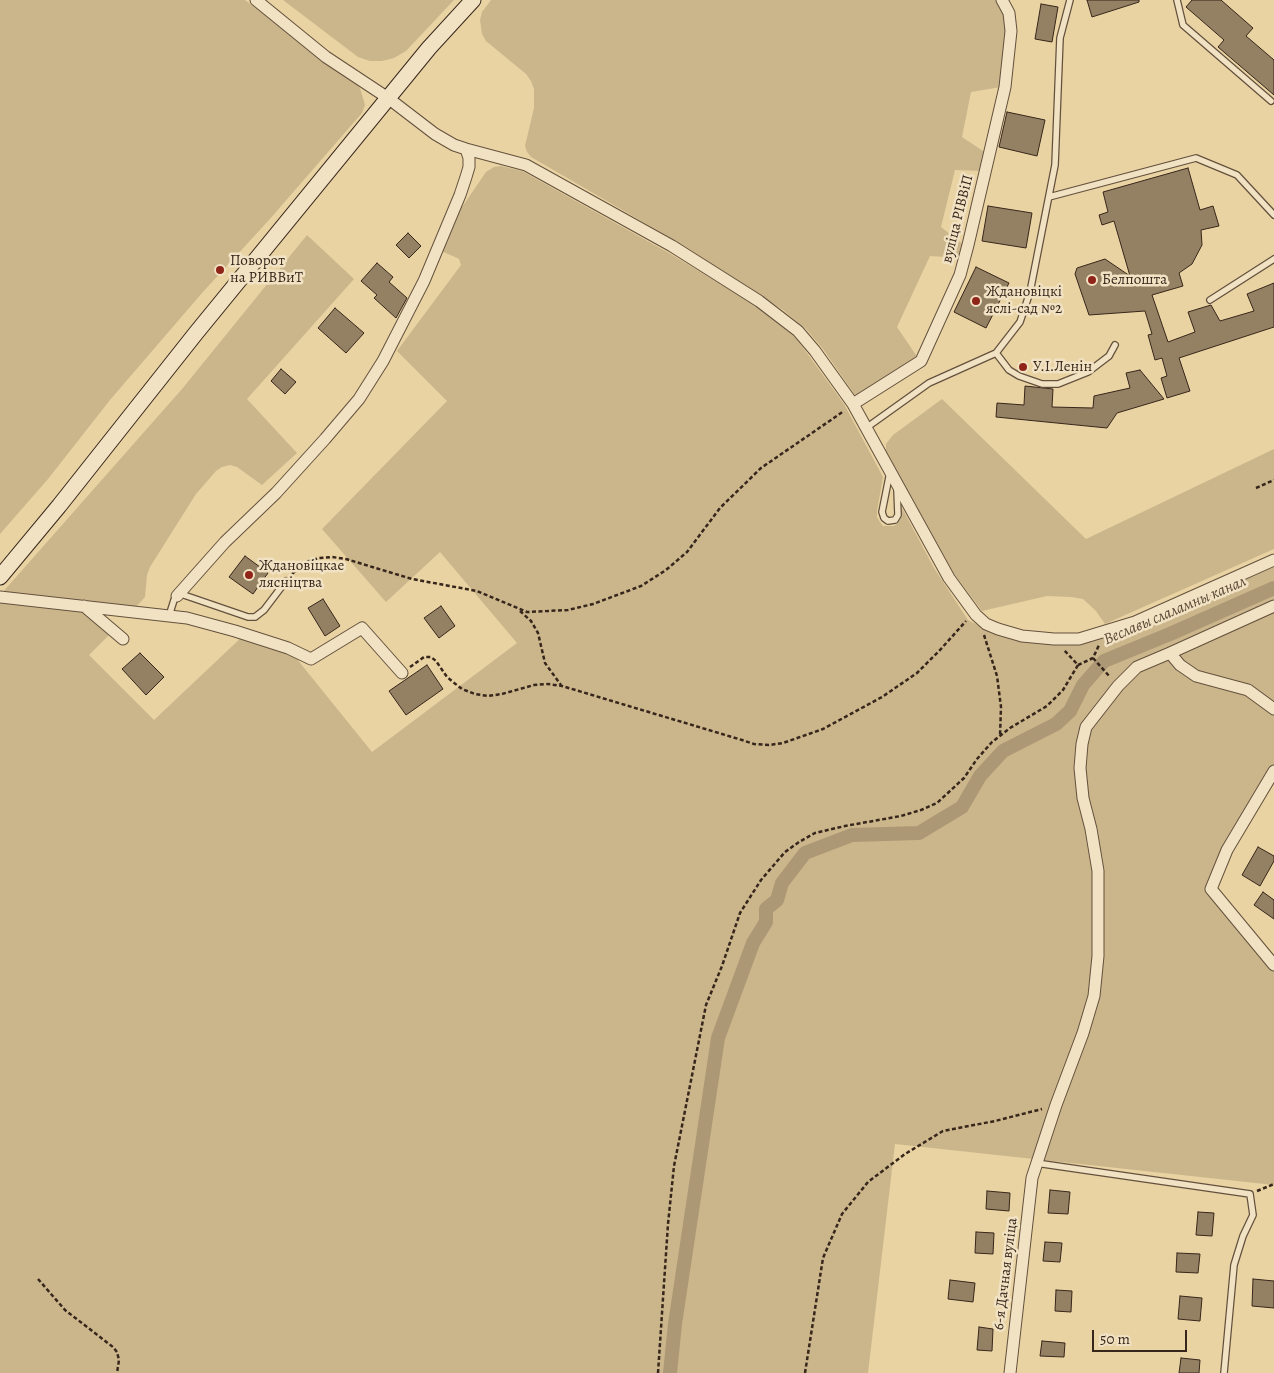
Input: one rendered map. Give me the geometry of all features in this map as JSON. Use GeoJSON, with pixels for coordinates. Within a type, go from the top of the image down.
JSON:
{"type":"FeatureCollection","features":[{"type":"Feature","properties":{"kind":"street"},"geometry":{"type":"LineString","coordinates":[[256,0],[326,57],[388,98],[435,134],[454,145],[526,165],[672,246],[759,301],[798,331],[815,351],[853,404],[949,578],[976,615],[986,624],[998,630],[1022,636],[1080,639],[1135,622],[1274,560]]}},
{"type":"Feature","properties":{"kind":"street"},"geometry":{"type":"LineString","coordinates":[[0,577],[388,98],[429,48],[473,0]]}},
{"type":"Feature","properties":{"kind":"street","name":"вуліца РІВВіП"},"geometry":{"type":"LineString","coordinates":[[853,404],[921,361],[960,275],[1005,87],[1011,32],[1009,13],[1002,0]]}},
{"type":"Feature","properties":{"kind":"street"},"geometry":{"type":"LineString","coordinates":[[177,596],[225,542],[276,493],[359,399],[383,361],[424,281],[457,203],[469,167],[466,149]]}},
{"type":"Feature","properties":{"kind":"street"},"geometry":{"type":"LineString","coordinates":[[0,597],[188,618],[288,648],[310,659],[362,628],[402,673]]}},
{"type":"Feature","properties":{"kind":"street"},"geometry":{"type":"LineString","coordinates":[[84,606],[123,640]]}},
{"type":"Feature","properties":{"kind":"street","name":"6-я Дачная вуліца"},"geometry":{"type":"LineString","coordinates":[[1010,1373],[1028,1229],[1032,1178],[1056,1105],[1083,1033],[1094,996],[1098,956],[1098,871],[1091,829],[1083,798],[1080,768],[1086,727],[1118,686],[1137,667],[1274,606]]}},
{"type":"Feature","properties":{"kind":"street"},"geometry":{"type":"LineString","coordinates":[[1170,653],[1180,665],[1196,676],[1248,690],[1274,709]]}},
{"type":"Feature","properties":{"kind":"street"},"geometry":{"type":"LineString","coordinates":[[1274,772],[1227,850],[1211,889],[1274,965]]}},
{"type":"Feature","properties":{"kind":"lane"},"geometry":{"type":"LineString","coordinates":[[866,428],[929,383],[996,353],[1016,328],[1026,306],[1055,165],[1060,38],[1070,0]]}},
{"type":"Feature","properties":{"kind":"lane"},"geometry":{"type":"LineString","coordinates":[[1177,0],[1183,25],[1271,101]]}},
{"type":"Feature","properties":{"kind":"lane"},"geometry":{"type":"LineString","coordinates":[[1049,197],[1196,158],[1237,175],[1274,215]]}},
{"type":"Feature","properties":{"kind":"lane"},"geometry":{"type":"LineString","coordinates":[[1210,300],[1274,259]]}},
{"type":"Feature","properties":{"kind":"lane"},"geometry":{"type":"LineString","coordinates":[[996,353],[1009,370],[1019,376],[1042,384],[1058,384],[1088,372],[1110,356],[1115,345]]}},
{"type":"Feature","properties":{"kind":"lane"},"geometry":{"type":"LineString","coordinates":[[890,472],[882,512],[884,518],[888,520],[894,520],[898,515],[896,485]]}},
{"type":"Feature","properties":{"kind":"lane"},"geometry":{"type":"LineString","coordinates":[[169,616],[174,600],[177,596],[185,594],[248,617],[255,617],[264,610],[286,581]]}},
{"type":"Feature","properties":{"kind":"lane"},"geometry":{"type":"LineString","coordinates":[[1036,1163],[1250,1194],[1253,1215],[1243,1236],[1234,1265],[1224,1373]]}},
{"type":"Feature","properties":{"kind":"path"},"geometry":{"type":"LineString","coordinates":[[286,581],[296,569],[306,562],[332,557],[346,559],[412,579],[477,591],[527,612],[568,610],[623,593],[654,578],[680,558],[720,508],[761,468],[853,404]]}},
{"type":"Feature","properties":{"kind":"path"},"geometry":{"type":"LineString","coordinates":[[1256,488],[1274,480]]}},
{"type":"Feature","properties":{"kind":"path"},"geometry":{"type":"LineString","coordinates":[[511,606],[522,612],[531,621],[538,633],[544,663],[562,686]]}},
{"type":"Feature","properties":{"kind":"path"},"geometry":{"type":"LineString","coordinates":[[402,673],[424,657],[431,657],[447,677],[462,689],[475,694],[488,696],[502,694],[534,685],[562,686],[754,744],[783,743],[823,729],[882,697],[917,673],[940,650],[962,623],[976,615],[988,645],[997,676],[1001,707],[1000,736]]}},
{"type":"Feature","properties":{"kind":"path"},"geometry":{"type":"LineString","coordinates":[[658,1373],[668,1224],[674,1166],[706,1004],[722,966],[740,913],[761,880],[785,852],[799,842],[815,834],[845,826],[900,816],[937,803],[964,778],[992,742],[1047,706],[1063,690],[1078,665],[1093,658],[1105,632]]}},
{"type":"Feature","properties":{"kind":"path"},"geometry":{"type":"LineString","coordinates":[[1054,639],[1078,665]]}},
{"type":"Feature","properties":{"kind":"path"},"geometry":{"type":"LineString","coordinates":[[1093,658],[1112,679]]}},
{"type":"Feature","properties":{"kind":"path"},"geometry":{"type":"LineString","coordinates":[[805,1373],[823,1258],[842,1214],[868,1182],[905,1154],[943,1131],[995,1121],[1056,1105]]}},
{"type":"Feature","properties":{"kind":"path"},"geometry":{"type":"LineString","coordinates":[[1250,1194],[1274,1184]]}},
{"type":"Feature","properties":{"kind":"path"},"geometry":{"type":"LineString","coordinates":[[38,1279],[65,1310],[114,1347],[119,1360],[117,1373]]}},
{"type":"Feature","properties":{"kind":"shaded area"},"geometry":{"type":"Polygon","coordinates":[[[0,0],[245,0],[354,81],[360,88],[365,105],[362,113],[110,400],[48,479],[0,534],[0,0]]]}},
{"type":"Feature","properties":{"kind":"shaded area"},"geometry":{"type":"Polygon","coordinates":[[[283,0],[454,0],[406,51],[394,58],[370,61],[358,57],[283,0]]]}},
{"type":"Feature","properties":{"kind":"shaded area"},"geometry":{"type":"Polygon","coordinates":[[[491,0],[1000,0],[1007,15],[1001,87],[971,92],[962,137],[986,153],[981,171],[955,170],[941,227],[964,245],[961,258],[930,256],[897,327],[918,358],[857,398],[823,349],[806,329],[783,310],[686,247],[531,157],[525,146],[534,108],[534,89],[526,74],[486,41],[482,34],[480,20],[482,12],[491,0]]]}},
{"type":"Feature","properties":{"kind":"shaded area"},"geometry":{"type":"Polygon","coordinates":[[[501,166],[522,171],[669,253],[756,306],[796,338],[844,404],[883,477],[877,511],[877,517],[880,522],[883,526],[894,526],[902,516],[902,508],[934,568],[968,620],[984,628],[1079,644],[1106,637],[1167,614],[1274,567],[1274,604],[1137,667],[1170,655],[1179,666],[1248,691],[1274,710],[1274,771],[1211,889],[1274,957],[1274,1185],[895,1144],[868,1373],[0,1373],[0,603],[83,612],[109,635],[89,655],[154,720],[245,634],[288,648],[372,752],[517,643],[440,552],[386,602],[322,529],[447,401],[397,351],[461,265],[459,259],[434,248],[486,172],[494,167],[501,166]]]}},
{"type":"Feature","properties":{"kind":"shaded area"},"geometry":{"type":"Polygon","coordinates":[[[307,235],[354,279],[247,399],[297,453],[262,485],[237,467],[230,465],[216,471],[196,494],[150,567],[147,575],[145,597],[136,607],[2,593],[182,389],[307,235]]]}},
{"type":"Feature","properties":{"kind":"shaded area"},"geometry":{"type":"Polygon","coordinates":[[[942,399],[1086,539],[1274,449],[1274,549],[1105,624],[1096,611],[1083,599],[1071,597],[1047,596],[982,611],[955,575],[886,451],[886,444],[893,435],[942,399]]]}},
{"type":"Feature","properties":{"kind":"shaded area"},"geometry":{"type":"Polygon","coordinates":[[[1274,608],[1274,708],[1262,699],[1196,675],[1172,654],[1274,608]]]}},
{"type":"Feature","properties":{"kind":"building"},"geometry":{"type":"Polygon","coordinates":[[[1087,0],[1139,0],[1139,2],[1092,17],[1087,0]]]}},
{"type":"Feature","properties":{"kind":"building"},"geometry":{"type":"Polygon","coordinates":[[[1192,0],[1221,0],[1253,28],[1246,36],[1274,60],[1274,95],[1218,47],[1224,40],[1186,7],[1192,0]]]}},
{"type":"Feature","properties":{"kind":"building"},"geometry":{"type":"Polygon","coordinates":[[[1041,4],[1058,7],[1052,42],[1035,39],[1041,4]]]}},
{"type":"Feature","properties":{"kind":"building"},"geometry":{"type":"Polygon","coordinates":[[[1007,112],[1045,120],[1037,156],[999,147],[1007,112]]]}},
{"type":"Feature","properties":{"kind":"building"},"geometry":{"type":"Polygon","coordinates":[[[1188,168],[1200,210],[1213,206],[1219,226],[1201,230],[1202,245],[1192,264],[1179,273],[1183,286],[1152,295],[1168,342],[1195,332],[1188,312],[1211,305],[1220,321],[1254,311],[1247,294],[1274,283],[1274,327],[1179,358],[1190,391],[1167,398],[1161,378],[1167,376],[1162,358],[1155,360],[1148,335],[1152,334],[1145,311],[1089,315],[1075,274],[1077,268],[1105,259],[1130,276],[1114,221],[1102,225],[1099,215],[1108,212],[1103,192],[1188,168]]]}},
{"type":"Feature","properties":{"kind":"building"},"geometry":{"type":"Polygon","coordinates":[[[988,206],[1032,213],[1026,248],[982,241],[988,206]]]}},
{"type":"Feature","properties":{"kind":"building"},"geometry":{"type":"Polygon","coordinates":[[[408,233],[421,246],[409,258],[396,245],[408,233]]]}},
{"type":"Feature","properties":{"kind":"building"},"geometry":{"type":"Polygon","coordinates":[[[377,263],[393,277],[389,282],[407,298],[396,318],[374,298],[377,295],[361,281],[377,263]]]}},
{"type":"Feature","properties":{"kind":"building"},"geometry":{"type":"Polygon","coordinates":[[[976,267],[1009,283],[986,328],[954,312],[976,267]]]}},
{"type":"Feature","properties":{"kind":"building"},"geometry":{"type":"Polygon","coordinates":[[[335,308],[364,333],[346,353],[318,328],[335,308]]]}},
{"type":"Feature","properties":{"kind":"building"},"geometry":{"type":"Polygon","coordinates":[[[281,369],[296,382],[285,394],[271,381],[281,369]]]}},
{"type":"Feature","properties":{"kind":"building"},"geometry":{"type":"Polygon","coordinates":[[[1140,370],[1164,399],[1117,413],[1107,428],[996,417],[997,403],[1024,405],[1025,386],[1053,389],[1052,407],[1093,408],[1094,396],[1130,388],[1126,373],[1140,370]]]}},
{"type":"Feature","properties":{"kind":"building","name":"Ждановіцкае лясніцтва"},"geometry":{"type":"Polygon","coordinates":[[[245,556],[268,573],[253,594],[229,577],[245,556]]]}},
{"type":"Feature","properties":{"kind":"building"},"geometry":{"type":"Polygon","coordinates":[[[323,599],[340,626],[325,636],[308,608],[323,599]]]}},
{"type":"Feature","properties":{"kind":"building"},"geometry":{"type":"Polygon","coordinates":[[[441,606],[455,626],[439,638],[424,618],[441,606]]]}},
{"type":"Feature","properties":{"kind":"building"},"geometry":{"type":"Polygon","coordinates":[[[140,653],[164,677],[146,695],[122,669],[140,653]]]}},
{"type":"Feature","properties":{"kind":"building"},"geometry":{"type":"Polygon","coordinates":[[[427,665],[443,689],[406,715],[389,691],[427,665]]]}},
{"type":"Feature","properties":{"kind":"building"},"geometry":{"type":"Polygon","coordinates":[[[1258,847],[1274,856],[1274,861],[1260,886],[1242,875],[1258,847]]]}},
{"type":"Feature","properties":{"kind":"building"},"geometry":{"type":"Polygon","coordinates":[[[1263,892],[1274,900],[1274,919],[1254,905],[1263,892]]]}},
{"type":"Feature","properties":{"kind":"building"},"geometry":{"type":"Polygon","coordinates":[[[1050,1190],[1070,1192],[1068,1214],[1048,1213],[1050,1190]]]}},
{"type":"Feature","properties":{"kind":"building"},"geometry":{"type":"Polygon","coordinates":[[[987,1191],[1010,1193],[1009,1211],[986,1209],[987,1191]]]}},
{"type":"Feature","properties":{"kind":"building"},"geometry":{"type":"Polygon","coordinates":[[[1198,1212],[1214,1213],[1212,1236],[1196,1235],[1198,1212]]]}},
{"type":"Feature","properties":{"kind":"building"},"geometry":{"type":"Polygon","coordinates":[[[976,1232],[994,1233],[993,1254],[975,1253],[976,1232]]]}},
{"type":"Feature","properties":{"kind":"building"},"geometry":{"type":"Polygon","coordinates":[[[1045,1242],[1062,1243],[1060,1262],[1043,1261],[1045,1242]]]}},
{"type":"Feature","properties":{"kind":"building"},"geometry":{"type":"Polygon","coordinates":[[[1177,1253],[1200,1254],[1198,1273],[1176,1272],[1177,1253]]]}},
{"type":"Feature","properties":{"kind":"building"},"geometry":{"type":"Polygon","coordinates":[[[1253,1279],[1274,1281],[1274,1308],[1252,1306],[1253,1279]]]}},
{"type":"Feature","properties":{"kind":"building"},"geometry":{"type":"Polygon","coordinates":[[[950,1280],[975,1283],[973,1302],[948,1299],[950,1280]]]}},
{"type":"Feature","properties":{"kind":"building"},"geometry":{"type":"Polygon","coordinates":[[[1056,1290],[1072,1291],[1071,1312],[1055,1311],[1056,1290]]]}},
{"type":"Feature","properties":{"kind":"building"},"geometry":{"type":"Polygon","coordinates":[[[1180,1296],[1202,1298],[1200,1321],[1178,1319],[1180,1296]]]}},
{"type":"Feature","properties":{"kind":"building"},"geometry":{"type":"Polygon","coordinates":[[[979,1327],[993,1329],[992,1351],[977,1350],[979,1327]]]}},
{"type":"Feature","properties":{"kind":"building"},"geometry":{"type":"Polygon","coordinates":[[[1042,1341],[1065,1343],[1064,1357],[1040,1356],[1042,1341]]]}},
{"type":"Feature","properties":{"kind":"building"},"geometry":{"type":"Polygon","coordinates":[[[1181,1358],[1200,1360],[1199,1373],[1179,1373],[1181,1358]]]}},
{"type":"Feature","properties":{"kind":"waterway","name":"Веславы слаламны канал"},"geometry":{"type":"LineString","coordinates":[[670,1373],[675,1324],[718,1038],[753,943],[766,922],[766,909],[777,900],[782,883],[805,853],[852,835],[919,833],[962,807],[980,776],[1003,751],[1056,724],[1070,711],[1083,685],[1104,661],[1274,588]]}},
{"type":"Feature","properties":{"kind":"place","name":"Поворот на РИВВиТ"},"geometry":{"type":"Point","coordinates":[220,270]}},
{"type":"Feature","properties":{"kind":"place","name":"Белпошта"},"geometry":{"type":"Point","coordinates":[1092,280]}},
{"type":"Feature","properties":{"kind":"place","name":"Ждановіцкі яслі-сад №2"},"geometry":{"type":"Point","coordinates":[976,301]}},
{"type":"Feature","properties":{"kind":"place","name":"У.І.Ленін"},"geometry":{"type":"Point","coordinates":[1023,367]}},
{"type":"Feature","properties":{"kind":"place","name":"Ждановіцкае лясніцтва"},"geometry":{"type":"Point","coordinates":[249,575]}}]}
